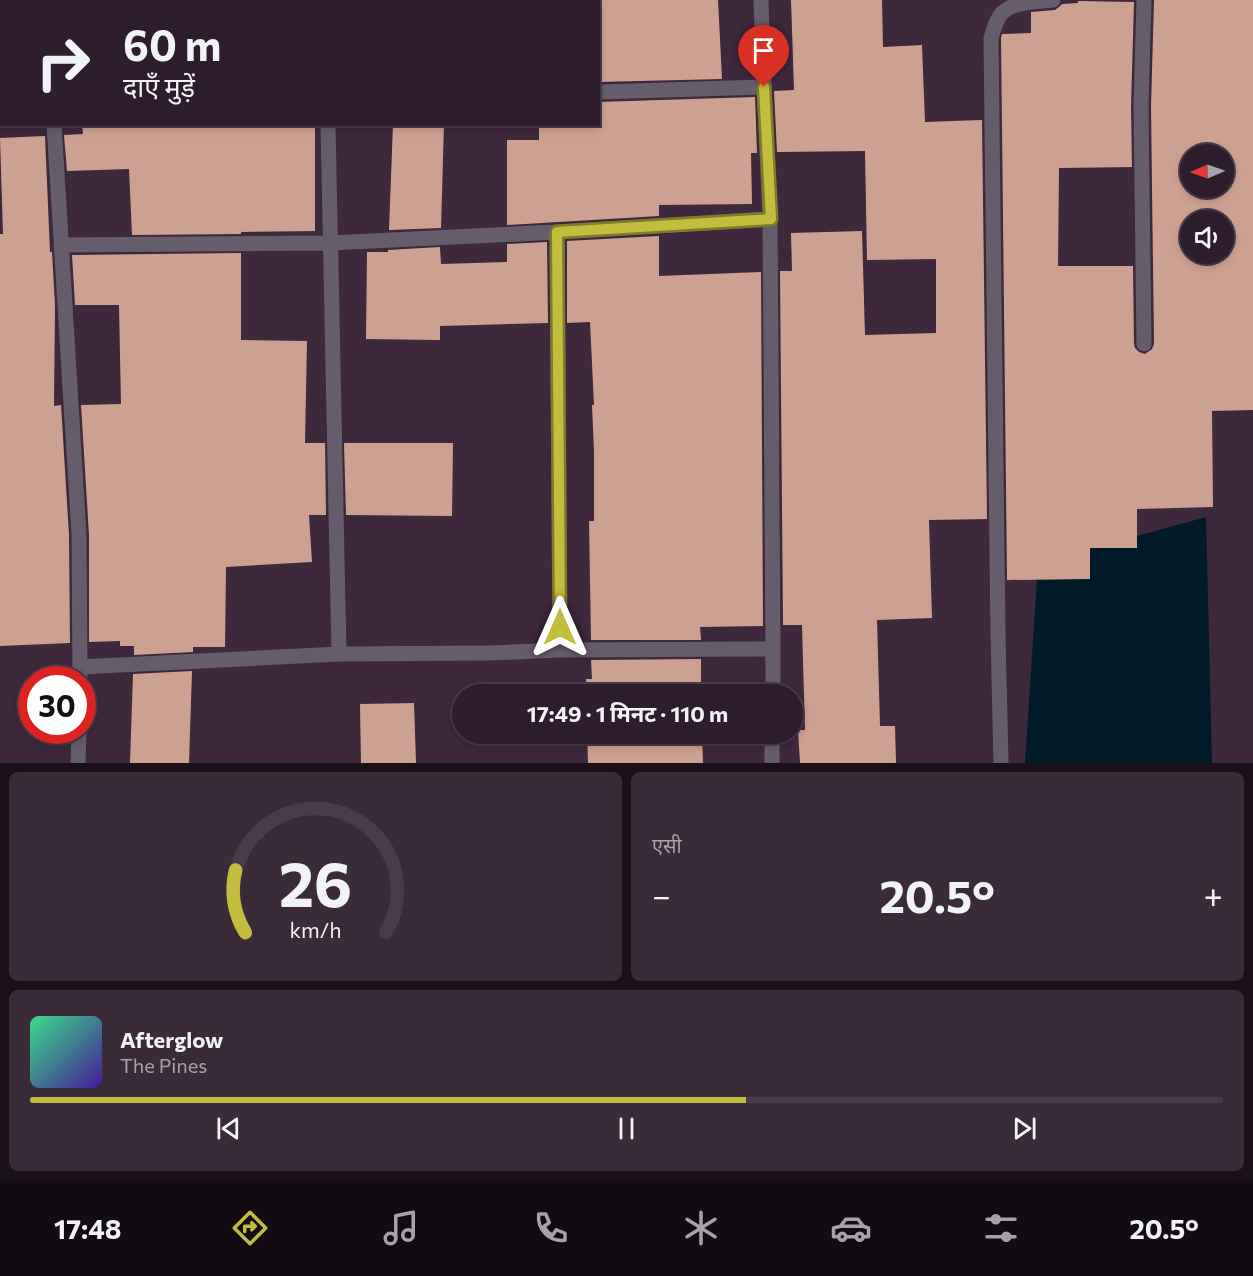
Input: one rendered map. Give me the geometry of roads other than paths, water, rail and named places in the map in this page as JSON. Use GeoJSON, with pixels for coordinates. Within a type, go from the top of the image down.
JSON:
{"type":"FeatureCollection","features":[{"type":"Feature","properties":{"kind":"street"},"geometry":{"type":"LineString","coordinates":[[761,0],[771,219],[772,684]]}},
{"type":"Feature","properties":{"kind":"street"},"geometry":{"type":"LineString","coordinates":[[1001,763],[990,39],[1003,12],[1017,4],[1053,0]]}},
{"type":"Feature","properties":{"kind":"street"},"geometry":{"type":"LineString","coordinates":[[1144,0],[1141,107],[1144,344]]}},
{"type":"Feature","properties":{"kind":"street"},"geometry":{"type":"LineString","coordinates":[[600,92],[764,87]]}},
{"type":"Feature","properties":{"kind":"street"},"geometry":{"type":"LineString","coordinates":[[54,126],[79,536],[80,666]]}},
{"type":"Feature","properties":{"kind":"street"},"geometry":{"type":"LineString","coordinates":[[328,126],[339,654]]}},
{"type":"Feature","properties":{"kind":"street"},"geometry":{"type":"LineString","coordinates":[[61,245],[330,243],[771,219]]}},
{"type":"Feature","properties":{"kind":"street"},"geometry":{"type":"LineString","coordinates":[[557,232],[560,650]]}},
{"type":"Feature","properties":{"kind":"street"},"geometry":{"type":"LineString","coordinates":[[96,672],[339,654],[773,649]]}},
{"type":"Feature","properties":{"kind":"street"},"geometry":{"type":"LineString","coordinates":[[78,763],[79,744]]}},
{"type":"Feature","properties":{"kind":"street"},"geometry":{"type":"LineString","coordinates":[[772,744],[772,763]]}},
{"type":"Feature","properties":{"kind":"water"},"geometry":{"type":"Polygon","coordinates":[[[1206,517],[1212,763],[1025,763],[1038,563],[1206,517]]]}}]}
